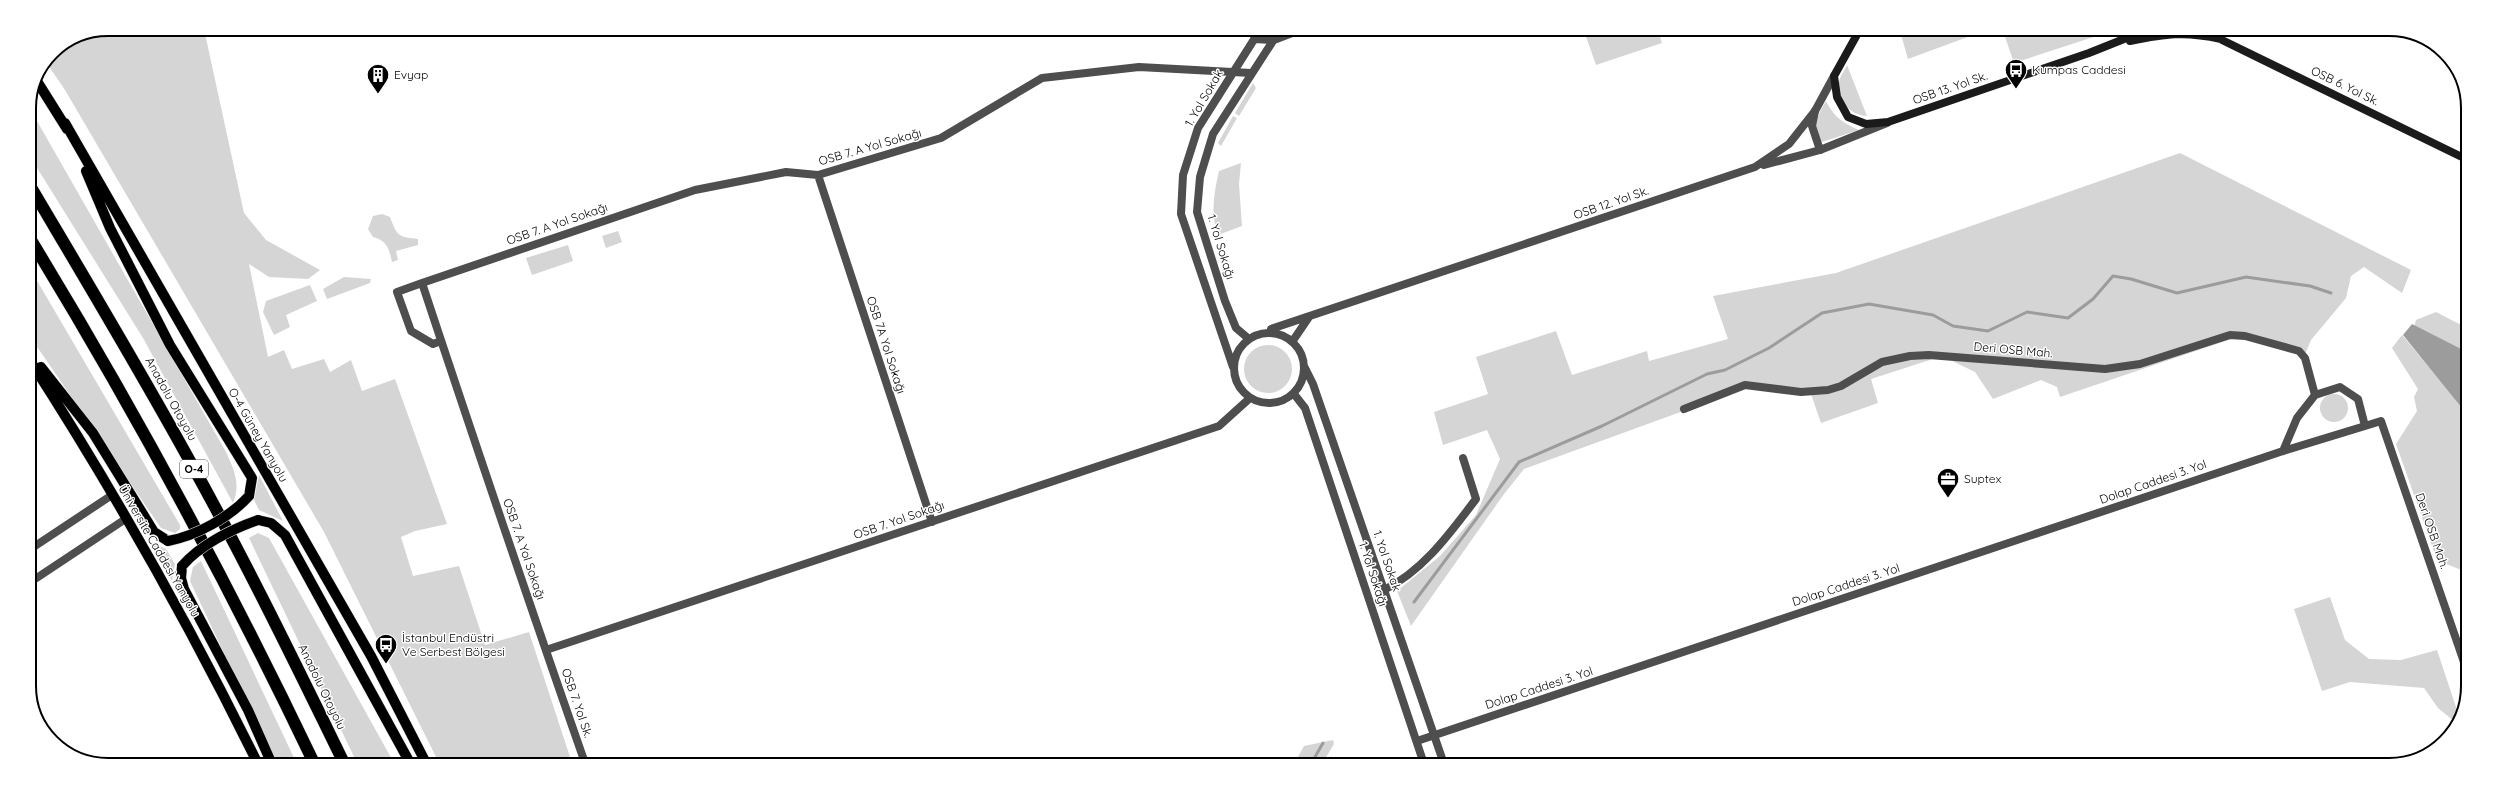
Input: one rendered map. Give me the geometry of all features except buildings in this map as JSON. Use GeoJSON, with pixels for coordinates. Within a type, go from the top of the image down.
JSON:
{"type":"FeatureCollection","features":[{"type":"Feature","properties":{"kind":"highway","name":"Anadolu Otoyolu"},"geometry":{"type":"LineString","coordinates":[[36,196],[193,466],[267,606],[342,758]]}},
{"type":"Feature","properties":{"kind":"highway","name":"O-4"},"geometry":{"type":"LineString","coordinates":[[36,248],[87,332],[170,481],[275,682],[312,758]]}},
{"type":"Feature","properties":{"kind":"main road","name":"OSB 12. Yol Sk."},"geometry":{"type":"LineString","coordinates":[[1834,76],[1855,36]]}},
{"type":"Feature","properties":{"kind":"main road"},"geometry":{"type":"LineString","coordinates":[[2111,45],[2132,36]]}},
{"type":"Feature","properties":{"kind":"main road"},"geometry":{"type":"LineString","coordinates":[[2111,45],[2158,36]]}},
{"type":"Feature","properties":{"kind":"main road"},"geometry":{"type":"LineString","coordinates":[[2205,36],[2222,40]]}},
{"type":"Feature","properties":{"kind":"main road","name":"OSB 6. Yol Sk."},"geometry":{"type":"LineString","coordinates":[[2218,36],[2222,40],[2461,157]]}},
{"type":"Feature","properties":{"kind":"main road","name":"OSB 13. Yol Sk."},"geometry":{"type":"LineString","coordinates":[[1834,76],[1837,97],[1848,118],[1866,124],[1888,122],[2111,45]]}},
{"type":"Feature","properties":{"kind":"main road"},"geometry":{"type":"LineString","coordinates":[[36,362],[93,433],[154,532],[168,541],[184,538],[239,507],[249,496],[252,478],[170,345],[110,228],[65,123],[40,85]]}},
{"type":"Feature","properties":{"kind":"main road","name":"O-4 Güney Yanyolu"},"geometry":{"type":"LineString","coordinates":[[65,123],[371,656],[423,758]]}},
{"type":"Feature","properties":{"kind":"main road","name":"Üniversite Caddesi Yanyolu"},"geometry":{"type":"LineString","coordinates":[[36,370],[127,518],[203,656],[255,758]]}},
{"type":"Feature","properties":{"kind":"main road"},"geometry":{"type":"LineString","coordinates":[[269,758],[248,710],[184,589],[181,578],[182,566],[192,555],[244,525],[258,520],[271,523],[285,535],[407,758]]}},
{"type":"Feature","properties":{"kind":"street","name":"1. Yol Sokak"},"geometry":{"type":"LineString","coordinates":[[1233,367],[1181,214],[1183,175],[1198,128],[1256,36]]}},
{"type":"Feature","properties":{"kind":"street","name":"1. Yol Sokağı"},"geometry":{"type":"LineString","coordinates":[[1249,339],[1236,328],[1228,308],[1197,212],[1200,177],[1213,134],[1276,36]]}},
{"type":"Feature","properties":{"kind":"street"},"geometry":{"type":"LineString","coordinates":[[1254,39],[1274,40],[1284,36]]}},
{"type":"Feature","properties":{"kind":"street","name":"OSB 7. A Yol Sokağı"},"geometry":{"type":"LineString","coordinates":[[442,341],[432,344],[411,331],[397,292],[695,190],[786,172],[818,175],[942,138],[1042,78],[1139,67],[1234,70],[1252,73]]}},
{"type":"Feature","properties":{"kind":"street","name":"OSB 12. Yol Sk."},"geometry":{"type":"LineString","coordinates":[[1270,333],[1271,329],[1755,167],[1786,148],[1815,111],[1834,76]]}},
{"type":"Feature","properties":{"kind":"street"},"geometry":{"type":"LineString","coordinates":[[1815,111],[1812,126],[1820,150]]}},
{"type":"Feature","properties":{"kind":"street"},"geometry":{"type":"LineString","coordinates":[[1755,167],[1820,150],[1888,122]]}},
{"type":"Feature","properties":{"kind":"street","name":"OSB 7A Yol Sokağı"},"geometry":{"type":"LineString","coordinates":[[818,175],[932,522]]}},
{"type":"Feature","properties":{"kind":"street","name":"OSB 7. A Yol Sokağı"},"geometry":{"type":"LineString","coordinates":[[422,283],[546,650]]}},
{"type":"Feature","properties":{"kind":"street"},"geometry":{"type":"LineString","coordinates":[[1292,342],[1309,317]]}},
{"type":"Feature","properties":{"kind":"street"},"geometry":{"type":"LineString","coordinates":[[1270,333],[1282,336],[1292,342],[1300,353],[1304,366],[1300,386],[1294,394],[1284,400],[1272,403],[1261,403],[1250,398],[1241,390],[1235,379],[1233,367],[1241,346],[1249,339],[1270,333]]}},
{"type":"Feature","properties":{"kind":"street","name":"Deri OSB Mah."},"geometry":{"type":"LineString","coordinates":[[1684,409],[1745,385],[1802,392],[1828,390],[1841,386],[1882,362],[1910,356],[1929,355],[2105,369],[2140,364],[2191,346],[2237,335],[2299,351],[2305,358],[2315,395]]}},
{"type":"Feature","properties":{"kind":"street","name":"1. Yol Sokak"},"geometry":{"type":"LineString","coordinates":[[1304,366],[1313,384],[1442,758]]}},
{"type":"Feature","properties":{"kind":"street"},"geometry":{"type":"LineString","coordinates":[[2283,451],[2297,418],[2315,395],[2340,387],[2358,399],[2365,426]]}},
{"type":"Feature","properties":{"kind":"street","name":"1. Yol Sokağı"},"geometry":{"type":"LineString","coordinates":[[1294,394],[1305,408],[1422,758]]}},
{"type":"Feature","properties":{"kind":"street","name":"OSB 7. Yol Sokağı"},"geometry":{"type":"LineString","coordinates":[[546,650],[1219,426],[1250,398]]}},
{"type":"Feature","properties":{"kind":"street","name":"Deri OSB Mah."},"geometry":{"type":"LineString","coordinates":[[2365,426],[2381,421],[2461,653]]}},
{"type":"Feature","properties":{"kind":"street","name":"Dolap Caddesi 3. Yol"},"geometry":{"type":"LineString","coordinates":[[1417,741],[2283,451],[2365,426]]}},
{"type":"Feature","properties":{"kind":"street"},"geometry":{"type":"LineString","coordinates":[[1384,590],[1395,585],[1436,551],[1476,499],[1463,458]]}},
{"type":"Feature","properties":{"kind":"street"},"geometry":{"type":"LineString","coordinates":[[36,545],[112,495]]}},
{"type":"Feature","properties":{"kind":"street"},"geometry":{"type":"LineString","coordinates":[[36,578],[127,518]]}},
{"type":"Feature","properties":{"kind":"street","name":"OSB 7. Yol Sk."},"geometry":{"type":"LineString","coordinates":[[546,650],[583,758]]}},
{"type":"Feature","properties":{"kind":"shaded area"},"geometry":{"type":"Polygon","coordinates":[[[103,36],[206,36],[244,213],[266,240],[320,270],[308,279],[269,277],[249,264],[268,357],[284,350],[292,369],[324,359],[330,372],[351,360],[362,391],[395,379],[447,524],[415,531],[401,537],[413,576],[459,566],[485,645],[529,632],[570,758],[437,758],[324,532],[65,90],[49,67],[57,57],[68,48],[81,41],[103,36]]]}},
{"type":"Feature","properties":{"kind":"shaded area"},"geometry":{"type":"Polygon","coordinates":[[[1586,36],[1660,36],[1662,43],[1596,65],[1586,36]]]}},
{"type":"Feature","properties":{"kind":"shaded area"},"geometry":{"type":"Polygon","coordinates":[[[1901,36],[1970,36],[1908,59],[1901,36]]]}},
{"type":"Feature","properties":{"kind":"shaded area"},"geometry":{"type":"Polygon","coordinates":[[[2005,36],[2097,36],[2014,63],[2005,36]]]}},
{"type":"Feature","properties":{"kind":"shaded area"},"geometry":{"type":"Polygon","coordinates":[[[1847,65],[1867,116],[1850,110],[1840,95],[1839,82],[1847,65]]]}},
{"type":"Feature","properties":{"kind":"shaded area"},"geometry":{"type":"Polygon","coordinates":[[[1253,83],[1256,88],[1239,116],[1235,113],[1253,83]]]}},
{"type":"Feature","properties":{"kind":"shaded area"},"geometry":{"type":"Polygon","coordinates":[[[1826,101],[1832,111],[1840,119],[1859,130],[1822,142],[1816,132],[1816,122],[1826,101]]]}},
{"type":"Feature","properties":{"kind":"shaded area"},"geometry":{"type":"Polygon","coordinates":[[[1233,116],[1237,118],[1221,146],[1218,143],[1233,116]]]}},
{"type":"Feature","properties":{"kind":"shaded area"},"geometry":{"type":"Polygon","coordinates":[[[36,119],[226,452],[236,477],[236,490],[233,503],[143,338],[36,166],[36,119]]]}},
{"type":"Feature","properties":{"kind":"shaded area"},"geometry":{"type":"Polygon","coordinates":[[[2180,153],[2411,270],[2402,293],[2364,267],[2351,276],[2346,298],[2311,340],[2303,359],[2296,349],[2240,336],[2060,397],[2057,387],[2041,380],[1993,399],[1975,372],[1942,356],[1871,379],[1878,403],[1821,423],[1811,394],[1752,386],[1524,469],[1504,494],[1411,626],[1397,591],[1440,556],[1476,515],[1500,459],[1487,430],[1443,445],[1434,412],[1488,394],[1476,357],[1556,331],[1572,375],[1647,351],[1649,361],[1728,339],[1713,296],[1836,273],[2180,153]]]}},
{"type":"Feature","properties":{"kind":"shaded area"},"geometry":{"type":"Polygon","coordinates":[[[1241,163],[1239,184],[1242,226],[1218,235],[1213,211],[1214,195],[1219,171],[1241,163]]]}},
{"type":"Feature","properties":{"kind":"shaded area"},"geometry":{"type":"Polygon","coordinates":[[[382,214],[390,217],[394,228],[399,234],[418,239],[418,245],[396,251],[398,260],[392,262],[387,246],[373,237],[368,229],[373,216],[382,214]]]}},
{"type":"Feature","properties":{"kind":"shaded area"},"geometry":{"type":"Polygon","coordinates":[[[618,231],[622,242],[606,248],[602,236],[618,231]]]}},
{"type":"Feature","properties":{"kind":"shaded area"},"geometry":{"type":"Polygon","coordinates":[[[568,245],[573,261],[532,275],[526,258],[568,245]]]}},
{"type":"Feature","properties":{"kind":"shaded area"},"geometry":{"type":"Polygon","coordinates":[[[344,277],[371,279],[370,283],[327,299],[323,289],[344,277]]]}},
{"type":"Feature","properties":{"kind":"shaded area"},"geometry":{"type":"Polygon","coordinates":[[[36,279],[180,525],[180,529],[175,533],[161,528],[36,345],[36,279]]]}},
{"type":"Feature","properties":{"kind":"shaded area"},"geometry":{"type":"Polygon","coordinates":[[[310,285],[317,301],[286,315],[290,327],[274,335],[263,312],[266,301],[310,285]]]}},
{"type":"Feature","properties":{"kind":"shaded area"},"geometry":{"type":"Polygon","coordinates":[[[2436,312],[2461,325],[2461,358],[2413,330],[2416,320],[2436,312]]]}},
{"type":"Feature","properties":{"kind":"shaded area"},"geometry":{"type":"Polygon","coordinates":[[[2412,324],[2461,349],[2461,407],[2403,335],[2412,324]]]}},
{"type":"Feature","properties":{"kind":"shaded area"},"geometry":{"type":"Polygon","coordinates":[[[2402,335],[2461,405],[2461,570],[2437,560],[2396,444],[2417,411],[2414,397],[2418,389],[2392,348],[2402,335]]]}},
{"type":"Feature","properties":{"kind":"shaded area"},"geometry":{"type":"Polygon","coordinates":[[[1268,345],[1277,347],[1285,352],[1290,360],[1292,369],[1290,378],[1285,386],[1277,391],[1268,393],[1259,391],[1251,386],[1246,378],[1244,369],[1246,360],[1251,352],[1259,347],[1268,345]]]}},
{"type":"Feature","properties":{"kind":"shaded area"},"geometry":{"type":"Polygon","coordinates":[[[2334,394],[2344,398],[2348,408],[2344,418],[2334,422],[2324,418],[2320,408],[2324,398],[2334,394]]]}},
{"type":"Feature","properties":{"kind":"shaded area"},"geometry":{"type":"Polygon","coordinates":[[[259,475],[283,521],[259,510],[254,500],[259,475]]]}},
{"type":"Feature","properties":{"kind":"shaded area"},"geometry":{"type":"Polygon","coordinates":[[[258,533],[269,538],[391,758],[355,758],[249,538],[258,533]]]}},
{"type":"Feature","properties":{"kind":"shaded area"},"geometry":{"type":"Polygon","coordinates":[[[150,541],[166,549],[175,564],[172,581],[150,541]]]}},
{"type":"Feature","properties":{"kind":"shaded area"},"geometry":{"type":"Polygon","coordinates":[[[201,561],[294,758],[273,758],[190,581],[193,567],[201,561]]]}},
{"type":"Feature","properties":{"kind":"shaded area"},"geometry":{"type":"Polygon","coordinates":[[[2330,597],[2345,640],[2369,659],[2401,660],[2437,650],[2457,710],[2452,720],[2438,708],[2424,688],[2350,682],[2322,691],[2294,609],[2330,597]]]}},
{"type":"Feature","properties":{"kind":"shaded area"},"geometry":{"type":"Polygon","coordinates":[[[1333,740],[1334,744],[1326,758],[1297,758],[1304,746],[1333,740]]]}},
{"type":"Feature","properties":{"kind":"waterway"},"geometry":{"type":"LineString","coordinates":[[1414,602],[1519,462],[1602,426],[1707,374],[1725,370],[1769,348],[1822,313],[1869,304],[1933,315],[1953,326],[1988,331],[2027,312],[2068,318],[2093,299],[2113,276],[2131,279],[2177,293],[2246,277],[2310,286],[2331,293]]}},
{"type":"Feature","properties":{"kind":"waterway"},"geometry":{"type":"LineString","coordinates":[[1314,758],[1323,743]]}},
{"type":"Feature","properties":{"kind":"place","name":"Kumpas Caddesi"},"geometry":{"type":"Point","coordinates":[2016,90]}},
{"type":"Feature","properties":{"kind":"place","name":"Evyap"},"geometry":{"type":"Point","coordinates":[378,94]}},
{"type":"Feature","properties":{"kind":"place","name":"Suptex"},"geometry":{"type":"Point","coordinates":[1948,498]}},
{"type":"Feature","properties":{"kind":"place","name":"İstanbul Endüstri Ve Serbest Bölgesi"},"geometry":{"type":"Point","coordinates":[386,664]}}]}
